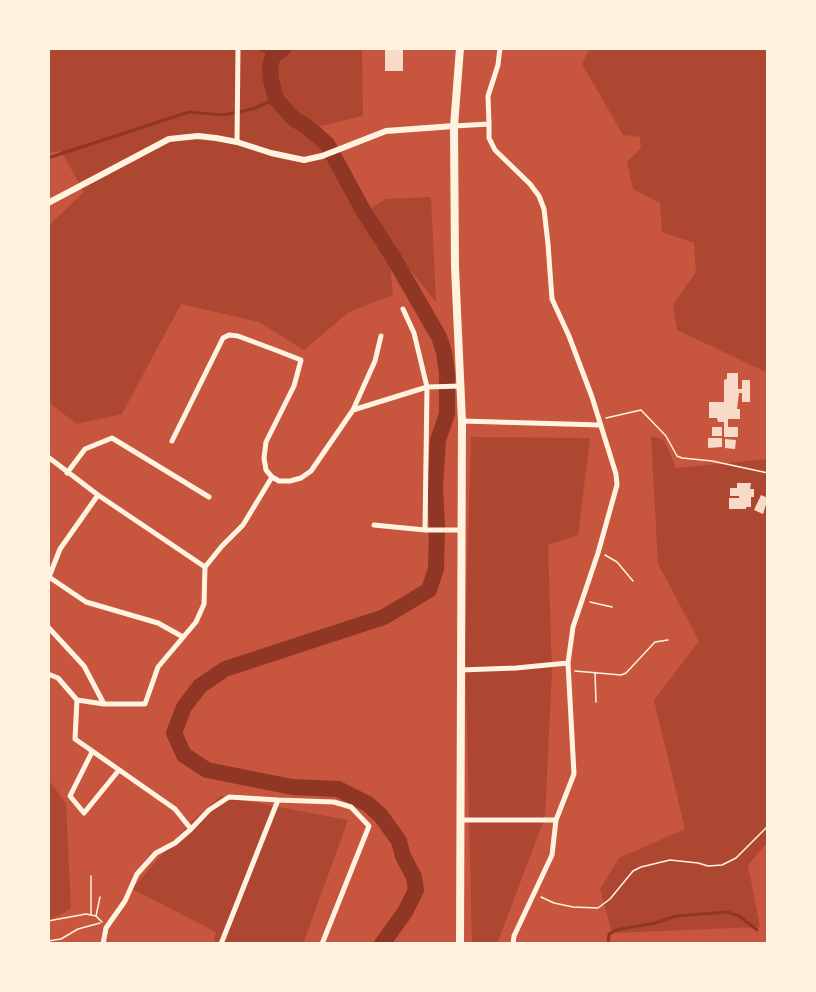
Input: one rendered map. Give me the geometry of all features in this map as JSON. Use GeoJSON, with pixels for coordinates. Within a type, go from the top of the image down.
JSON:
{"type":"FeatureCollection","features":[{"type":"Feature","properties":{"kind":"main road"},"geometry":{"type":"LineString","coordinates":[[460,48],[454,126],[455,267],[462,421],[458,530],[460,944]]}},
{"type":"Feature","properties":{"kind":"street"},"geometry":{"type":"LineString","coordinates":[[237,142],[238,48]]}},
{"type":"Feature","properties":{"kind":"street"},"geometry":{"type":"LineString","coordinates":[[500,48],[498,64],[488,96],[489,138],[495,150],[530,184],[544,208],[552,299],[592,397],[616,474],[617,485],[598,554],[573,627],[568,672],[574,774],[556,820],[552,855],[514,936],[513,944]]}},
{"type":"Feature","properties":{"kind":"street"},"geometry":{"type":"LineString","coordinates":[[48,203],[169,139],[198,136],[237,142],[271,153],[304,160],[322,156],[386,130],[489,124]]}},
{"type":"Feature","properties":{"kind":"street"},"geometry":{"type":"LineString","coordinates":[[403,309],[414,333],[430,387],[428,530]]}},
{"type":"Feature","properties":{"kind":"street"},"geometry":{"type":"LineString","coordinates":[[172,441],[223,338],[229,335],[238,336],[301,360],[294,386],[266,442],[264,458],[266,470],[279,481],[300,478],[311,471],[353,410],[375,361],[381,336]]}},
{"type":"Feature","properties":{"kind":"street"},"geometry":{"type":"LineString","coordinates":[[353,410],[430,387],[459,386]]}},
{"type":"Feature","properties":{"kind":"street"},"geometry":{"type":"LineString","coordinates":[[462,421],[599,423]]}},
{"type":"Feature","properties":{"kind":"street"},"geometry":{"type":"LineString","coordinates":[[67,473],[85,449],[112,438],[209,497]]}},
{"type":"Feature","properties":{"kind":"street"},"geometry":{"type":"LineString","coordinates":[[48,457],[98,495],[205,567]]}},
{"type":"Feature","properties":{"kind":"street"},"geometry":{"type":"LineString","coordinates":[[48,674],[58,678],[77,700],[104,704],[145,704],[158,668],[196,622],[204,604],[205,567],[243,525],[272,477]]}},
{"type":"Feature","properties":{"kind":"street"},"geometry":{"type":"LineString","coordinates":[[98,495],[60,549],[49,577],[86,602],[158,623],[183,637]]}},
{"type":"Feature","properties":{"kind":"street"},"geometry":{"type":"LineString","coordinates":[[374,525],[458,530]]}},
{"type":"Feature","properties":{"kind":"street"},"geometry":{"type":"LineString","coordinates":[[48,627],[84,666],[104,704]]}},
{"type":"Feature","properties":{"kind":"street"},"geometry":{"type":"LineString","coordinates":[[460,670],[568,663]]}},
{"type":"Feature","properties":{"kind":"street"},"geometry":{"type":"LineString","coordinates":[[77,700],[75,739],[175,808],[191,829]]}},
{"type":"Feature","properties":{"kind":"street"},"geometry":{"type":"LineString","coordinates":[[92,752],[70,796],[84,813],[118,770]]}},
{"type":"Feature","properties":{"kind":"street"},"geometry":{"type":"LineString","coordinates":[[103,944],[104,925],[125,901],[137,874],[156,853],[174,843],[209,810],[228,797],[334,802],[351,807],[369,826],[322,944]]}},
{"type":"Feature","properties":{"kind":"street"},"geometry":{"type":"LineString","coordinates":[[221,944],[278,800]]}},
{"type":"Feature","properties":{"kind":"street"},"geometry":{"type":"LineString","coordinates":[[460,820],[556,820]]}},
{"type":"Feature","properties":{"kind":"path"},"geometry":{"type":"LineString","coordinates":[[599,423],[628,411],[641,410],[666,436],[677,456],[768,473]]}},
{"type":"Feature","properties":{"kind":"path"},"geometry":{"type":"LineString","coordinates":[[598,554],[617,562],[633,581]]}},
{"type":"Feature","properties":{"kind":"path"},"geometry":{"type":"LineString","coordinates":[[582,601],[612,607]]}},
{"type":"Feature","properties":{"kind":"path"},"geometry":{"type":"LineString","coordinates":[[568,672],[621,675],[626,673],[655,642],[668,640]]}},
{"type":"Feature","properties":{"kind":"path"},"geometry":{"type":"LineString","coordinates":[[595,672],[596,702]]}},
{"type":"Feature","properties":{"kind":"path"},"geometry":{"type":"LineString","coordinates":[[535,894],[554,903],[573,907],[598,908],[610,899],[633,871],[641,867],[670,860],[722,866],[736,858],[768,826]]}},
{"type":"Feature","properties":{"kind":"path"},"geometry":{"type":"LineString","coordinates":[[91,876],[91,915]]}},
{"type":"Feature","properties":{"kind":"path"},"geometry":{"type":"LineString","coordinates":[[96,916],[100,897]]}},
{"type":"Feature","properties":{"kind":"path"},"geometry":{"type":"LineString","coordinates":[[48,921],[86,914],[96,916],[104,925]]}},
{"type":"Feature","properties":{"kind":"path"},"geometry":{"type":"LineString","coordinates":[[48,941],[61,939],[89,925],[104,925]]}},
{"type":"Feature","properties":{"kind":"shaded area"},"geometry":{"type":"Polygon","coordinates":[[[48,48],[362,48],[363,116],[320,126],[366,211],[386,199],[431,197],[436,302],[375,227],[389,253],[393,295],[349,312],[304,350],[259,322],[181,304],[122,414],[77,424],[48,402],[48,226],[84,192],[61,151],[48,153],[48,48]]]}},
{"type":"Feature","properties":{"kind":"shaded area"},"geometry":{"type":"Polygon","coordinates":[[[590,48],[768,48],[768,373],[677,330],[673,305],[696,272],[694,243],[662,232],[660,203],[633,189],[627,162],[641,148],[640,137],[623,135],[582,64],[590,48]]]}},
{"type":"Feature","properties":{"kind":"shaded area"},"geometry":{"type":"Polygon","coordinates":[[[651,436],[664,440],[676,468],[768,459],[768,841],[748,865],[760,927],[612,933],[600,889],[619,858],[685,829],[654,700],[699,641],[658,564],[651,436]]]}},
{"type":"Feature","properties":{"kind":"shaded area"},"geometry":{"type":"Polygon","coordinates":[[[471,437],[590,438],[578,535],[548,545],[552,671],[545,817],[497,944],[472,944],[465,643],[471,437]]]}},
{"type":"Feature","properties":{"kind":"shaded area"},"geometry":{"type":"Polygon","coordinates":[[[48,779],[66,803],[71,909],[50,920],[48,883],[48,779]]]}},
{"type":"Feature","properties":{"kind":"shaded area"},"geometry":{"type":"Polygon","coordinates":[[[221,796],[348,820],[303,944],[213,944],[216,932],[132,889],[190,823],[221,796]]]}},
{"type":"Feature","properties":{"kind":"building"},"geometry":{"type":"Polygon","coordinates":[[[385,48],[403,48],[403,71],[385,71],[385,48]]]}},
{"type":"Feature","properties":{"kind":"building"},"geometry":{"type":"Polygon","coordinates":[[[727,373],[738,373],[738,389],[742,389],[742,380],[750,380],[750,402],[742,402],[742,393],[739,393],[737,409],[740,409],[740,419],[728,419],[728,427],[738,427],[738,437],[724,437],[724,422],[718,422],[717,418],[709,418],[709,402],[724,402],[724,380],[727,379],[727,373]]]}},
{"type":"Feature","properties":{"kind":"building"},"geometry":{"type":"Polygon","coordinates":[[[712,427],[722,427],[722,436],[712,436],[712,427]]]}},
{"type":"Feature","properties":{"kind":"building"},"geometry":{"type":"Polygon","coordinates":[[[708,438],[722,438],[722,447],[708,448],[708,438]]]}},
{"type":"Feature","properties":{"kind":"building"},"geometry":{"type":"Polygon","coordinates":[[[725,439],[736,440],[735,449],[725,448],[725,439]]]}},
{"type":"Feature","properties":{"kind":"building"},"geometry":{"type":"Polygon","coordinates":[[[737,483],[751,483],[750,489],[754,489],[754,497],[751,497],[751,507],[729,509],[729,498],[739,498],[739,496],[730,496],[730,488],[737,488],[737,483]]]}},
{"type":"Feature","properties":{"kind":"building"},"geometry":{"type":"Polygon","coordinates":[[[761,495],[768,498],[763,514],[754,510],[761,495]]]}},
{"type":"Feature","properties":{"kind":"waterway"},"geometry":{"type":"LineString","coordinates":[[258,48],[273,56]]}},
{"type":"Feature","properties":{"kind":"waterway"},"geometry":{"type":"LineString","coordinates":[[284,48],[273,56],[270,66],[276,99],[294,119],[327,144],[364,212],[439,337],[444,352],[447,374],[447,414],[438,440],[435,487],[436,569],[429,590],[384,617],[225,669],[200,686],[184,707],[174,733],[184,755],[207,770],[292,787],[338,789],[368,804],[381,816],[399,841],[403,856],[414,877],[416,890],[405,912],[382,944]]}},
{"type":"Feature","properties":{"kind":"waterway"},"geometry":{"type":"LineString","coordinates":[[48,158],[189,112],[223,115],[253,109],[276,99]]}},
{"type":"Feature","properties":{"kind":"waterway"},"geometry":{"type":"LineString","coordinates":[[608,944],[609,934],[616,930],[655,923],[676,916],[727,912],[739,916],[757,930]]}}]}
